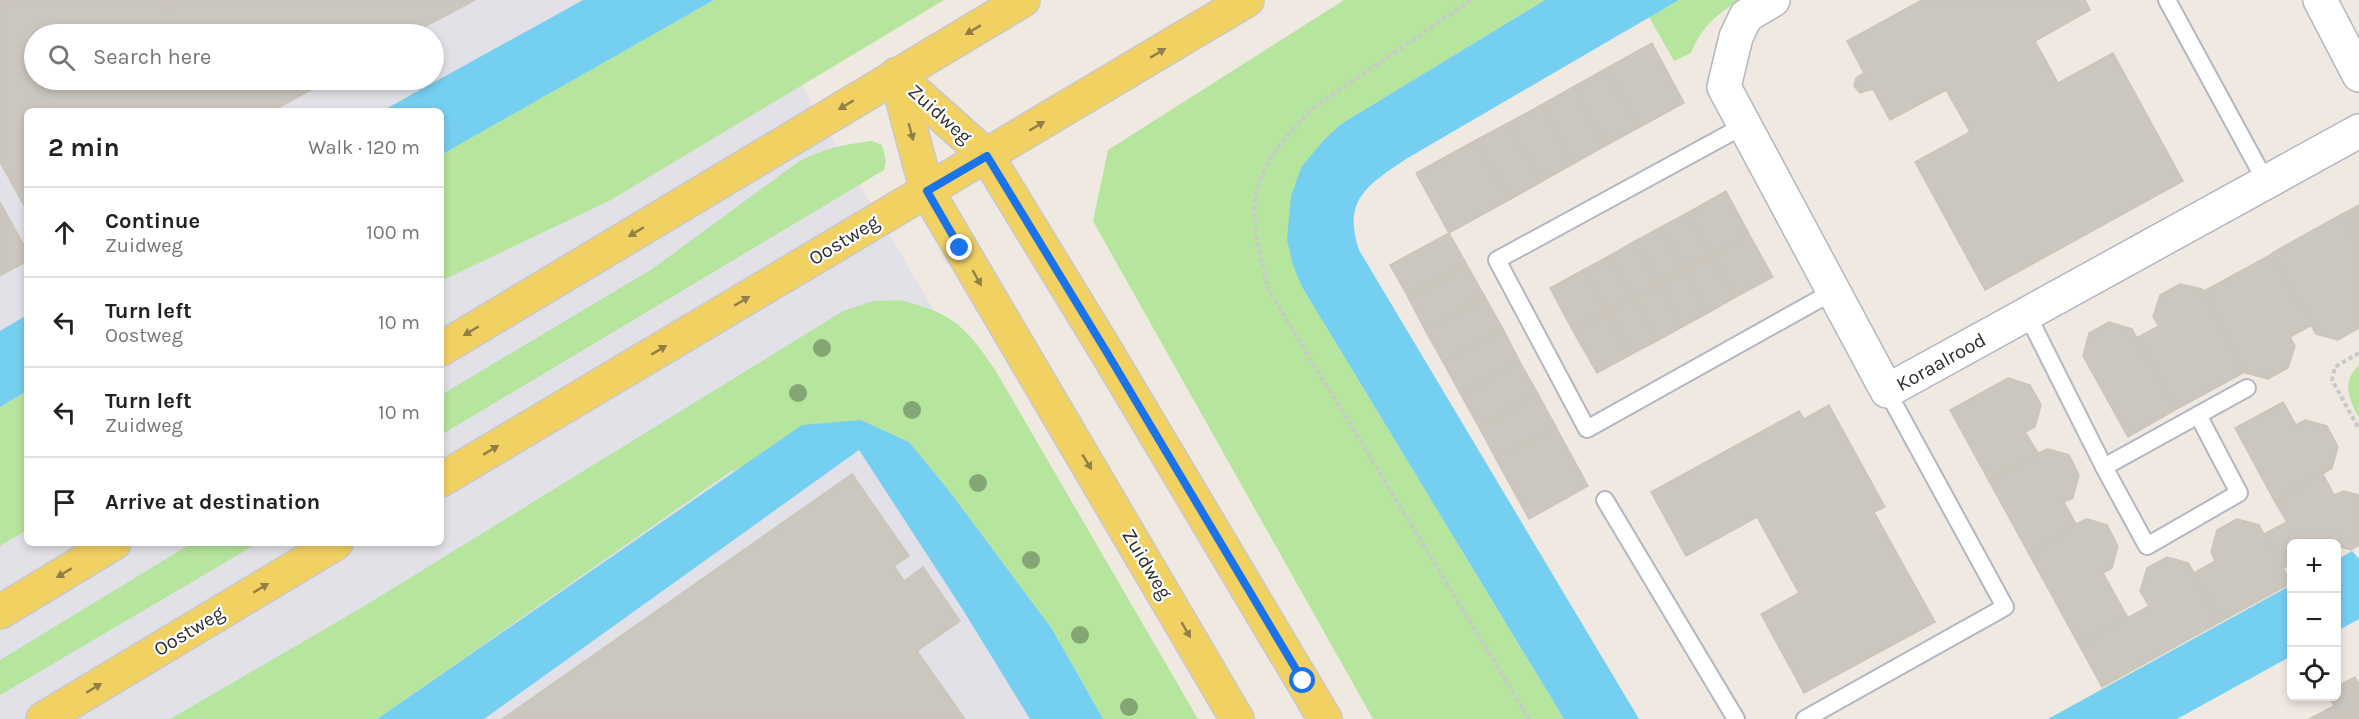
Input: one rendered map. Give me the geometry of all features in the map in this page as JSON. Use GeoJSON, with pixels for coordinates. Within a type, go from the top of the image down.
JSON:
{"type":"FeatureCollection","features":[{"type":"Feature","properties":{"kind":"main road"},"geometry":{"type":"LineString","coordinates":[[444,347],[1023,0]]}},
{"type":"Feature","properties":{"kind":"main road","name":"Oostweg"},"geometry":{"type":"LineString","coordinates":[[444,478],[1247,0]]}},
{"type":"Feature","properties":{"kind":"main road","name":"Zuidweg"},"geometry":{"type":"LineString","coordinates":[[896,75],[987,156],[1325,719]]}},
{"type":"Feature","properties":{"kind":"main road","name":"Zuidweg"},"geometry":{"type":"LineString","coordinates":[[896,75],[927,191],[1237,719]]}},
{"type":"Feature","properties":{"kind":"main road"},"geometry":{"type":"LineString","coordinates":[[0,612],[109,546]]}},
{"type":"Feature","properties":{"kind":"main road","name":"Oostweg"},"geometry":{"type":"LineString","coordinates":[[43,719],[331,546]]}},
{"type":"Feature","properties":{"kind":"street","name":"Koraalrood"},"geometry":{"type":"LineString","coordinates":[[1773,0],[1746,16],[1736,37],[1724,87],[1887,391],[2359,132]]}},
{"type":"Feature","properties":{"kind":"street"},"geometry":{"type":"LineString","coordinates":[[2320,0],[2359,75]]}},
{"type":"Feature","properties":{"kind":"lane"},"geometry":{"type":"LineString","coordinates":[[2167,0],[2266,182]]}},
{"type":"Feature","properties":{"kind":"lane"},"geometry":{"type":"LineString","coordinates":[[1744,125],[1497,260],[1587,429],[1834,291]]}},
{"type":"Feature","properties":{"kind":"lane"},"geometry":{"type":"LineString","coordinates":[[2027,314],[2104,467],[2147,546],[2239,493],[2198,415]]}},
{"type":"Feature","properties":{"kind":"lane"},"geometry":{"type":"LineString","coordinates":[[2104,467],[2247,388]]}},
{"type":"Feature","properties":{"kind":"lane"},"geometry":{"type":"LineString","coordinates":[[1805,719],[2005,607],[1887,391]]}},
{"type":"Feature","properties":{"kind":"lane"},"geometry":{"type":"LineString","coordinates":[[1605,500],[1736,719]]}},
{"type":"Feature","properties":{"kind":"path"},"geometry":{"type":"LineString","coordinates":[[1471,0],[1313,108],[1291,129],[1264,170],[1254,202],[1257,234],[1268,289],[1529,719]]}},
{"type":"Feature","properties":{"kind":"path"},"geometry":{"type":"LineString","coordinates":[[2359,353],[2335,367],[2332,380],[2359,429]]}},
{"type":"Feature","properties":{"kind":"shaded area"},"geometry":{"type":"Polygon","coordinates":[[[0,0],[809,0],[765,23],[1174,719],[0,719],[0,0]]]}},
{"type":"Feature","properties":{"kind":"green space"},"geometry":{"type":"Polygon","coordinates":[[[714,0],[944,0],[609,201],[444,280],[444,153],[714,0]]]}},
{"type":"Feature","properties":{"kind":"green space"},"geometry":{"type":"Polygon","coordinates":[[[1344,0],[1545,0],[1341,124],[1302,166],[1302,287],[1564,719],[1373,719],[1093,221],[1108,150],[1344,0]]]}},
{"type":"Feature","properties":{"kind":"green space"},"geometry":{"type":"Polygon","coordinates":[[[1679,0],[1740,0],[1724,10],[1705,28],[1691,53],[1674,61],[1649,17],[1679,0]]]}},
{"type":"Feature","properties":{"kind":"green space"},"geometry":{"type":"Polygon","coordinates":[[[872,141],[882,145],[886,161],[884,170],[444,433],[444,393],[652,269],[798,162],[834,148],[872,141]]]}},
{"type":"Feature","properties":{"kind":"green space"},"geometry":{"type":"Polygon","coordinates":[[[900,300],[933,310],[955,323],[974,341],[994,368],[1198,719],[1103,719],[1052,629],[950,492],[909,442],[861,420],[730,472],[377,719],[170,719],[361,608],[843,311],[873,301],[900,300]]]}},
{"type":"Feature","properties":{"kind":"green space"},"geometry":{"type":"Polygon","coordinates":[[[2359,365],[2359,418],[2350,398],[2348,384],[2353,371],[2359,365]]]}},
{"type":"Feature","properties":{"kind":"green space"},"geometry":{"type":"Polygon","coordinates":[[[24,393],[24,532],[0,546],[0,407],[24,393]]]}},
{"type":"Feature","properties":{"kind":"green space"},"geometry":{"type":"Polygon","coordinates":[[[187,546],[253,546],[0,695],[0,660],[187,546]]]}},
{"type":"Feature","properties":{"kind":"water"},"geometry":{"type":"Polygon","coordinates":[[[583,0],[714,0],[444,153],[444,108],[387,108],[420,90],[444,90],[444,77],[583,0]]]}},
{"type":"Feature","properties":{"kind":"water"},"geometry":{"type":"Polygon","coordinates":[[[1545,0],[1679,0],[1392,168],[1362,195],[1356,206],[1355,233],[1359,250],[1639,719],[1564,719],[1302,287],[1293,265],[1287,240],[1291,196],[1302,166],[1341,124],[1545,0]]]}},
{"type":"Feature","properties":{"kind":"water"},"geometry":{"type":"Polygon","coordinates":[[[24,317],[24,393],[0,407],[0,331],[24,317]]]}},
{"type":"Feature","properties":{"kind":"water"},"geometry":{"type":"Polygon","coordinates":[[[861,420],[909,442],[950,492],[1052,629],[1103,719],[1030,719],[963,610],[859,450],[484,719],[377,719],[802,425],[861,420]]]}},
{"type":"Feature","properties":{"kind":"water"},"geometry":{"type":"Polygon","coordinates":[[[2352,551],[2359,559],[2359,619],[2341,629],[2341,593],[2341,558],[2352,551]]]}},
{"type":"Feature","properties":{"kind":"water"},"geometry":{"type":"Polygon","coordinates":[[[2287,587],[2287,658],[2177,719],[2048,719],[2287,587]]]}},
{"type":"Feature","properties":{"kind":"building"},"geometry":{"type":"Polygon","coordinates":[[[0,0],[164,0],[177,24],[24,24],[24,90],[213,90],[223,108],[24,108],[24,206],[0,162],[0,0]]]}},
{"type":"Feature","properties":{"kind":"building"},"geometry":{"type":"Polygon","coordinates":[[[164,0],[475,0],[430,24],[177,24],[164,0]]]}},
{"type":"Feature","properties":{"kind":"building"},"geometry":{"type":"Polygon","coordinates":[[[1922,0],[2085,0],[2090,10],[2035,41],[2058,83],[2113,53],[2183,181],[1985,290],[1915,162],[1970,132],[1946,90],[1890,120],[1873,89],[1860,93],[1854,86],[1856,78],[1864,73],[1847,41],[1922,0]]]}},
{"type":"Feature","properties":{"kind":"building"},"geometry":{"type":"Polygon","coordinates":[[[1652,43],[1684,103],[1638,128],[1605,69],[1652,43]]]}},
{"type":"Feature","properties":{"kind":"building"},"geometry":{"type":"Polygon","coordinates":[[[1605,69],[1638,128],[1605,146],[1573,87],[1605,69]]]}},
{"type":"Feature","properties":{"kind":"building"},"geometry":{"type":"Polygon","coordinates":[[[1573,87],[1605,146],[1573,164],[1541,105],[1573,87]]]}},
{"type":"Feature","properties":{"kind":"building"},"geometry":{"type":"Polygon","coordinates":[[[213,90],[311,90],[278,108],[223,108],[213,90]]]}},
{"type":"Feature","properties":{"kind":"building"},"geometry":{"type":"Polygon","coordinates":[[[1541,105],[1573,164],[1541,182],[1508,123],[1541,105]]]}},
{"type":"Feature","properties":{"kind":"building"},"geometry":{"type":"Polygon","coordinates":[[[1508,123],[1541,182],[1509,200],[1476,140],[1508,123]]]}},
{"type":"Feature","properties":{"kind":"building"},"geometry":{"type":"Polygon","coordinates":[[[1476,140],[1509,200],[1449,233],[1416,173],[1476,140]]]}},
{"type":"Feature","properties":{"kind":"building"},"geometry":{"type":"Polygon","coordinates":[[[1726,191],[1749,234],[1710,255],[1687,213],[1726,191]]]}},
{"type":"Feature","properties":{"kind":"building"},"geometry":{"type":"Polygon","coordinates":[[[0,202],[24,246],[24,263],[0,276],[0,202]]]}},
{"type":"Feature","properties":{"kind":"building"},"geometry":{"type":"Polygon","coordinates":[[[2359,205],[2359,245],[2342,214],[2359,205]]]}},
{"type":"Feature","properties":{"kind":"building"},"geometry":{"type":"Polygon","coordinates":[[[1687,213],[1710,255],[1684,270],[1661,227],[1687,213]]]}},
{"type":"Feature","properties":{"kind":"building"},"geometry":{"type":"Polygon","coordinates":[[[2342,214],[2359,245],[2359,328],[2338,340],[2316,334],[2272,253],[2342,214]]]}},
{"type":"Feature","properties":{"kind":"building"},"geometry":{"type":"Polygon","coordinates":[[[1661,227],[1684,270],[1659,284],[1635,241],[1661,227]]]}},
{"type":"Feature","properties":{"kind":"building"},"geometry":{"type":"Polygon","coordinates":[[[1449,233],[1467,265],[1408,297],[1390,265],[1449,233]]]}},
{"type":"Feature","properties":{"kind":"building"},"geometry":{"type":"Polygon","coordinates":[[[1749,234],[1773,277],[1734,298],[1710,255],[1749,234]]]}},
{"type":"Feature","properties":{"kind":"building"},"geometry":{"type":"Polygon","coordinates":[[[1635,241],[1659,284],[1633,298],[1609,256],[1635,241]]]}},
{"type":"Feature","properties":{"kind":"building"},"geometry":{"type":"Polygon","coordinates":[[[2272,254],[2312,325],[2290,337],[2295,346],[2288,368],[2268,379],[2246,373],[2202,292],[2272,254]]]}},
{"type":"Feature","properties":{"kind":"building"},"geometry":{"type":"Polygon","coordinates":[[[1710,255],[1734,298],[1708,313],[1684,270],[1710,255]]]}},
{"type":"Feature","properties":{"kind":"building"},"geometry":{"type":"Polygon","coordinates":[[[1609,256],[1633,298],[1607,312],[1583,270],[1609,256]]]}},
{"type":"Feature","properties":{"kind":"building"},"geometry":{"type":"Polygon","coordinates":[[[1467,265],[1485,297],[1425,330],[1408,297],[1467,265]]]}},
{"type":"Feature","properties":{"kind":"building"},"geometry":{"type":"Polygon","coordinates":[[[1583,270],[1607,312],[1573,331],[1550,288],[1583,270]]]}},
{"type":"Feature","properties":{"kind":"building"},"geometry":{"type":"Polygon","coordinates":[[[1684,270],[1708,313],[1682,327],[1659,284],[1684,270]]]}},
{"type":"Feature","properties":{"kind":"building"},"geometry":{"type":"Polygon","coordinates":[[[1659,284],[1682,327],[1657,341],[1633,298],[1659,284]]]}},
{"type":"Feature","properties":{"kind":"building"},"geometry":{"type":"Polygon","coordinates":[[[2180,284],[2202,289],[2245,372],[2175,410],[2136,338],[2159,326],[2153,317],[2160,295],[2180,284]]]}},
{"type":"Feature","properties":{"kind":"building"},"geometry":{"type":"Polygon","coordinates":[[[1485,297],[1503,329],[1443,362],[1425,330],[1485,297]]]}},
{"type":"Feature","properties":{"kind":"building"},"geometry":{"type":"Polygon","coordinates":[[[1633,298],[1657,341],[1630,355],[1607,312],[1633,298]]]}},
{"type":"Feature","properties":{"kind":"building"},"geometry":{"type":"Polygon","coordinates":[[[1607,312],[1630,355],[1597,373],[1573,331],[1607,312]]]}},
{"type":"Feature","properties":{"kind":"building"},"geometry":{"type":"Polygon","coordinates":[[[2109,322],[2132,329],[2175,410],[2128,437],[2083,356],[2089,333],[2109,322]]]}},
{"type":"Feature","properties":{"kind":"building"},"geometry":{"type":"Polygon","coordinates":[[[1503,329],[1520,362],[1461,395],[1443,362],[1503,329]]]}},
{"type":"Feature","properties":{"kind":"building"},"geometry":{"type":"Polygon","coordinates":[[[1520,362],[1538,394],[1479,427],[1461,395],[1520,362]]]}},
{"type":"Feature","properties":{"kind":"building"},"geometry":{"type":"Polygon","coordinates":[[[2008,378],[2030,385],[2041,405],[2035,427],[2025,432],[2038,453],[2048,449],[1989,481],[1950,410],[2008,378]]]}},
{"type":"Feature","properties":{"kind":"building"},"geometry":{"type":"Polygon","coordinates":[[[1538,394],[1556,427],[1496,459],[1479,427],[1538,394]]]}},
{"type":"Feature","properties":{"kind":"building"},"geometry":{"type":"Polygon","coordinates":[[[2283,402],[2296,425],[2305,420],[2327,426],[2338,447],[2332,468],[2274,500],[2235,428],[2283,402]]]}},
{"type":"Feature","properties":{"kind":"building"},"geometry":{"type":"Polygon","coordinates":[[[1829,405],[1885,507],[1874,512],[1935,622],[1804,693],[1761,614],[1799,593],[1757,517],[1686,556],[1651,492],[1799,411],[1804,419],[1829,405]]]}},
{"type":"Feature","properties":{"kind":"building"},"geometry":{"type":"Polygon","coordinates":[[[1556,427],[1588,486],[1529,519],[1496,459],[1556,427]]]}},
{"type":"Feature","properties":{"kind":"building"},"geometry":{"type":"Polygon","coordinates":[[[2048,449],[2069,455],[2079,475],[2073,498],[2064,502],[2076,524],[2087,519],[2028,552],[1989,481],[2048,449]]]}},
{"type":"Feature","properties":{"kind":"building"},"geometry":{"type":"Polygon","coordinates":[[[2332,468],[2323,474],[2334,495],[2344,491],[2359,495],[2359,545],[2351,550],[2341,547],[2341,539],[2287,539],[2287,566],[2283,568],[2287,576],[2264,534],[2287,522],[2274,500],[2332,468]]]}},
{"type":"Feature","properties":{"kind":"building"},"geometry":{"type":"Polygon","coordinates":[[[852,474],[909,556],[894,566],[904,581],[923,567],[960,621],[917,651],[965,719],[502,719],[852,474]]]}},
{"type":"Feature","properties":{"kind":"building"},"geometry":{"type":"Polygon","coordinates":[[[2087,519],[2107,525],[2118,546],[2112,568],[2103,573],[2128,618],[2079,645],[2028,552],[2087,519]]]}},
{"type":"Feature","properties":{"kind":"building"},"geometry":{"type":"Polygon","coordinates":[[[2237,519],[2259,525],[2287,576],[2287,585],[2220,622],[2188,563],[2194,573],[2215,561],[2211,552],[2217,530],[2237,519]]]}},
{"type":"Feature","properties":{"kind":"building"},"geometry":{"type":"Polygon","coordinates":[[[2167,557],[2188,563],[2220,622],[2102,687],[2079,645],[2149,606],[2140,591],[2147,568],[2167,557]]]}},
{"type":"Feature","properties":{"kind":"building"},"geometry":{"type":"Polygon","coordinates":[[[2355,677],[2359,684],[2359,719],[2341,719],[2332,701],[2341,701],[2341,684],[2355,677]]]}},
{"type":"Feature","properties":{"kind":"building"},"geometry":{"type":"Polygon","coordinates":[[[2334,706],[2341,719],[2309,719],[2334,706]]]}},
{"type":"Feature","properties":{"kind":"route"},"geometry":{"type":"LineString","coordinates":[[960,248],[927,191],[987,156],[1303,681]]}}]}
